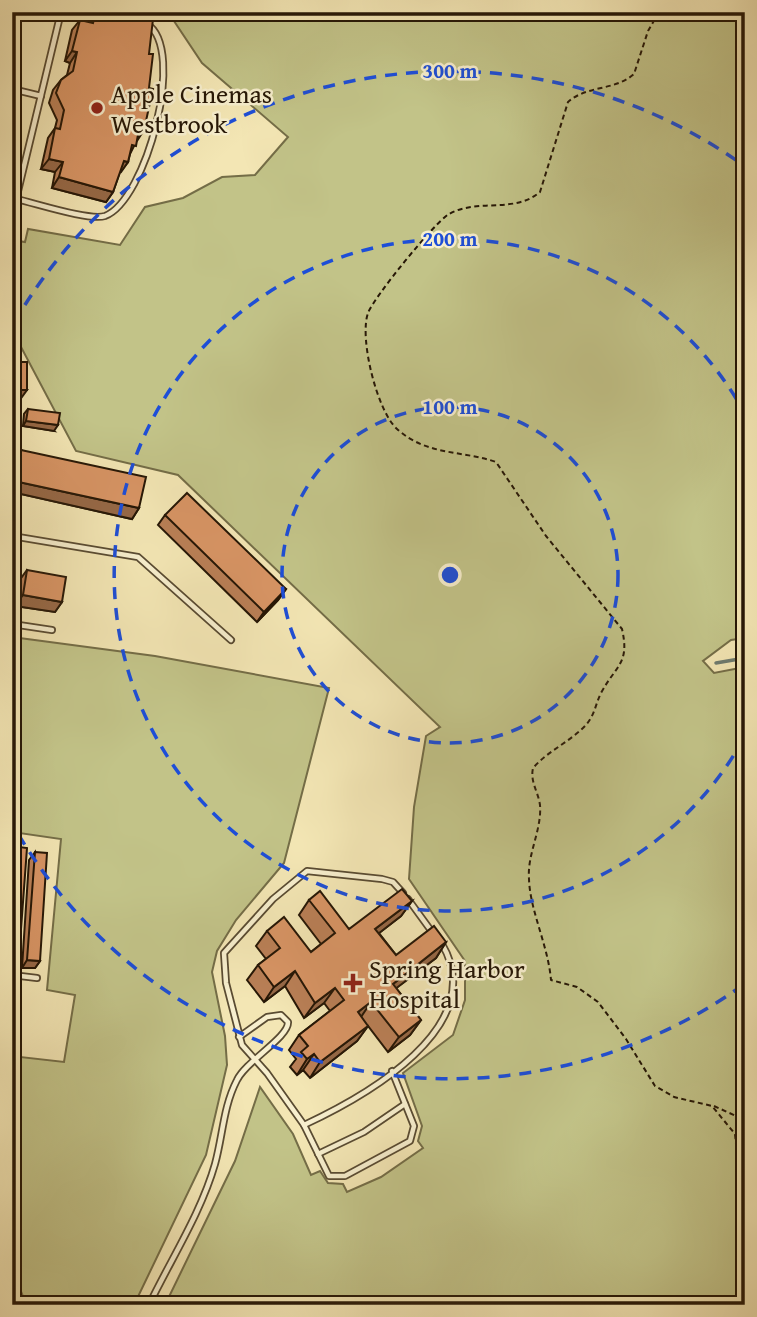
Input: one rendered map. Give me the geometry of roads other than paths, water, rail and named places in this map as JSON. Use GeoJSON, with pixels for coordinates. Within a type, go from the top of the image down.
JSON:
{"type":"FeatureCollection","features":[{"type":"Feature","properties":{"kind":"lane"},"geometry":{"type":"LineString","coordinates":[[13,212],[61,12]]}},
{"type":"Feature","properties":{"kind":"lane"},"geometry":{"type":"LineString","coordinates":[[16,199],[102,217],[116,210],[127,196],[151,144],[163,89],[160,42],[155,30],[137,22]]}},
{"type":"Feature","properties":{"kind":"lane"},"geometry":{"type":"LineString","coordinates":[[12,89],[41,96]]}},
{"type":"Feature","properties":{"kind":"lane"},"geometry":{"type":"LineString","coordinates":[[12,536],[138,557],[231,640]]}},
{"type":"Feature","properties":{"kind":"lane"},"geometry":{"type":"LineString","coordinates":[[12,624],[52,630]]}},
{"type":"Feature","properties":{"kind":"lane"},"geometry":{"type":"LineString","coordinates":[[304,1125],[351,1103],[382,1083],[393,1071],[440,1027],[446,1015],[452,970],[450,958],[442,944],[393,882],[307,871],[273,899],[224,953],[224,966],[239,1037],[252,1059],[268,1073],[304,1125],[326,1172],[339,1178],[405,1145],[414,1130],[393,1071]]}},
{"type":"Feature","properties":{"kind":"lane"},"geometry":{"type":"LineString","coordinates":[[12,975],[37,978]]}},
{"type":"Feature","properties":{"kind":"lane"},"geometry":{"type":"LineString","coordinates":[[149,1305],[216,1163],[227,1102],[238,1077],[252,1059],[285,1032],[288,1022],[281,1015],[272,1015],[239,1037]]}},
{"type":"Feature","properties":{"kind":"lane"},"geometry":{"type":"LineString","coordinates":[[318,1154],[364,1132],[405,1104]]}},
{"type":"Feature","properties":{"kind":"waterway"},"geometry":{"type":"LineString","coordinates":[[716,663],[745,658]]}},
{"type":"Feature","properties":{"kind":"place","name":"Apple Cinemas Westbrook"},"geometry":{"type":"Point","coordinates":[97,108]}},
{"type":"Feature","properties":{"kind":"place","name":"Spring Harbor Hospital"},"geometry":{"type":"Point","coordinates":[353,983]}}]}
